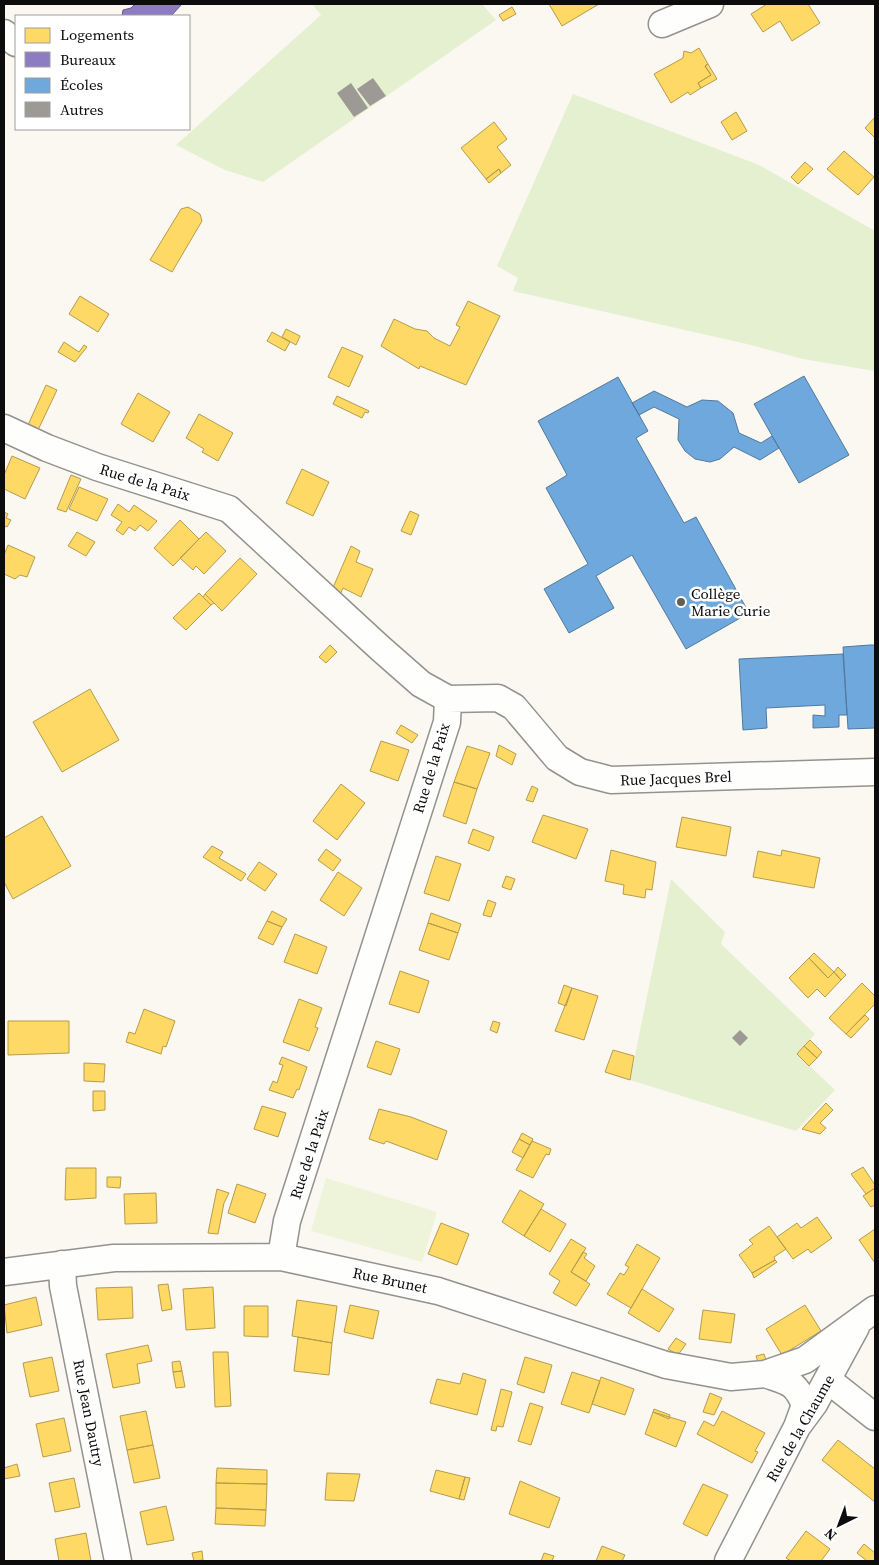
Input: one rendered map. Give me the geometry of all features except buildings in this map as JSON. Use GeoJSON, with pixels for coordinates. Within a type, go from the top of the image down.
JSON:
{"type":"FeatureCollection","features":[{"type":"Feature","properties":{"kind":"street"},"geometry":{"type":"LineString","coordinates":[[662,24],[710,4]]}},
{"type":"Feature","properties":{"kind":"street"},"geometry":{"type":"LineString","coordinates":[[4,33],[15,42]]}},
{"type":"Feature","properties":{"kind":"street","name":"Rue de la Paix"},"geometry":{"type":"LineString","coordinates":[[4,428],[47,448],[97,467],[229,509],[421,684],[448,699],[447,722],[287,1221],[281,1257]]}},
{"type":"Feature","properties":{"kind":"street","name":"Rue Jacques Brel"},"geometry":{"type":"LineString","coordinates":[[448,699],[498,698],[514,708],[562,762],[580,772],[611,780],[875,772]]}},
{"type":"Feature","properties":{"kind":"street","name":"Rue Brunet"},"geometry":{"type":"LineString","coordinates":[[4,1272],[114,1258],[281,1257],[438,1291],[666,1365],[730,1377],[765,1374]]}},
{"type":"Feature","properties":{"kind":"street","name":"Rue Jean Dautry"},"geometry":{"type":"LineString","coordinates":[[62,1264],[64,1286],[118,1561]]}},
{"type":"Feature","properties":{"kind":"street","name":"Rue de la Chaume"},"geometry":{"type":"LineString","coordinates":[[765,1374],[805,1360],[867,1315]]}},
{"type":"Feature","properties":{"kind":"street","name":"Rue de la Chaume"},"geometry":{"type":"LineString","coordinates":[[728,1561],[797,1427],[814,1404],[867,1315]]}},
{"type":"Feature","properties":{"kind":"street"},"geometry":{"type":"LineString","coordinates":[[765,1374],[789,1382],[798,1389],[805,1405],[797,1427]]}},
{"type":"Feature","properties":{"kind":"street"},"geometry":{"type":"LineString","coordinates":[[828,1380],[875,1417]]}},
{"type":"Feature","properties":{"kind":"green space"},"geometry":{"type":"Polygon","coordinates":[[[312,4],[482,4],[496,20],[263,182],[225,170],[176,145],[321,15],[312,4]]]}},
{"type":"Feature","properties":{"kind":"green space"},"geometry":{"type":"Polygon","coordinates":[[[573,94],[759,165],[875,231],[875,371],[803,359],[747,344],[513,291],[518,278],[497,266],[573,94]]]}},
{"type":"Feature","properties":{"kind":"green space"},"geometry":{"type":"Polygon","coordinates":[[[671,879],[725,932],[721,944],[815,1034],[797,1054],[835,1090],[796,1131],[630,1080],[671,879]]]}},
{"type":"Feature","properties":{"kind":"green space"},"geometry":{"type":"Polygon","coordinates":[[[326,1178],[437,1212],[422,1262],[311,1231],[326,1178]]]}},
{"type":"Feature","properties":{"kind":"place","name":"Collège Marie Curie"},"geometry":{"type":"Point","coordinates":[681,602]}}]}
